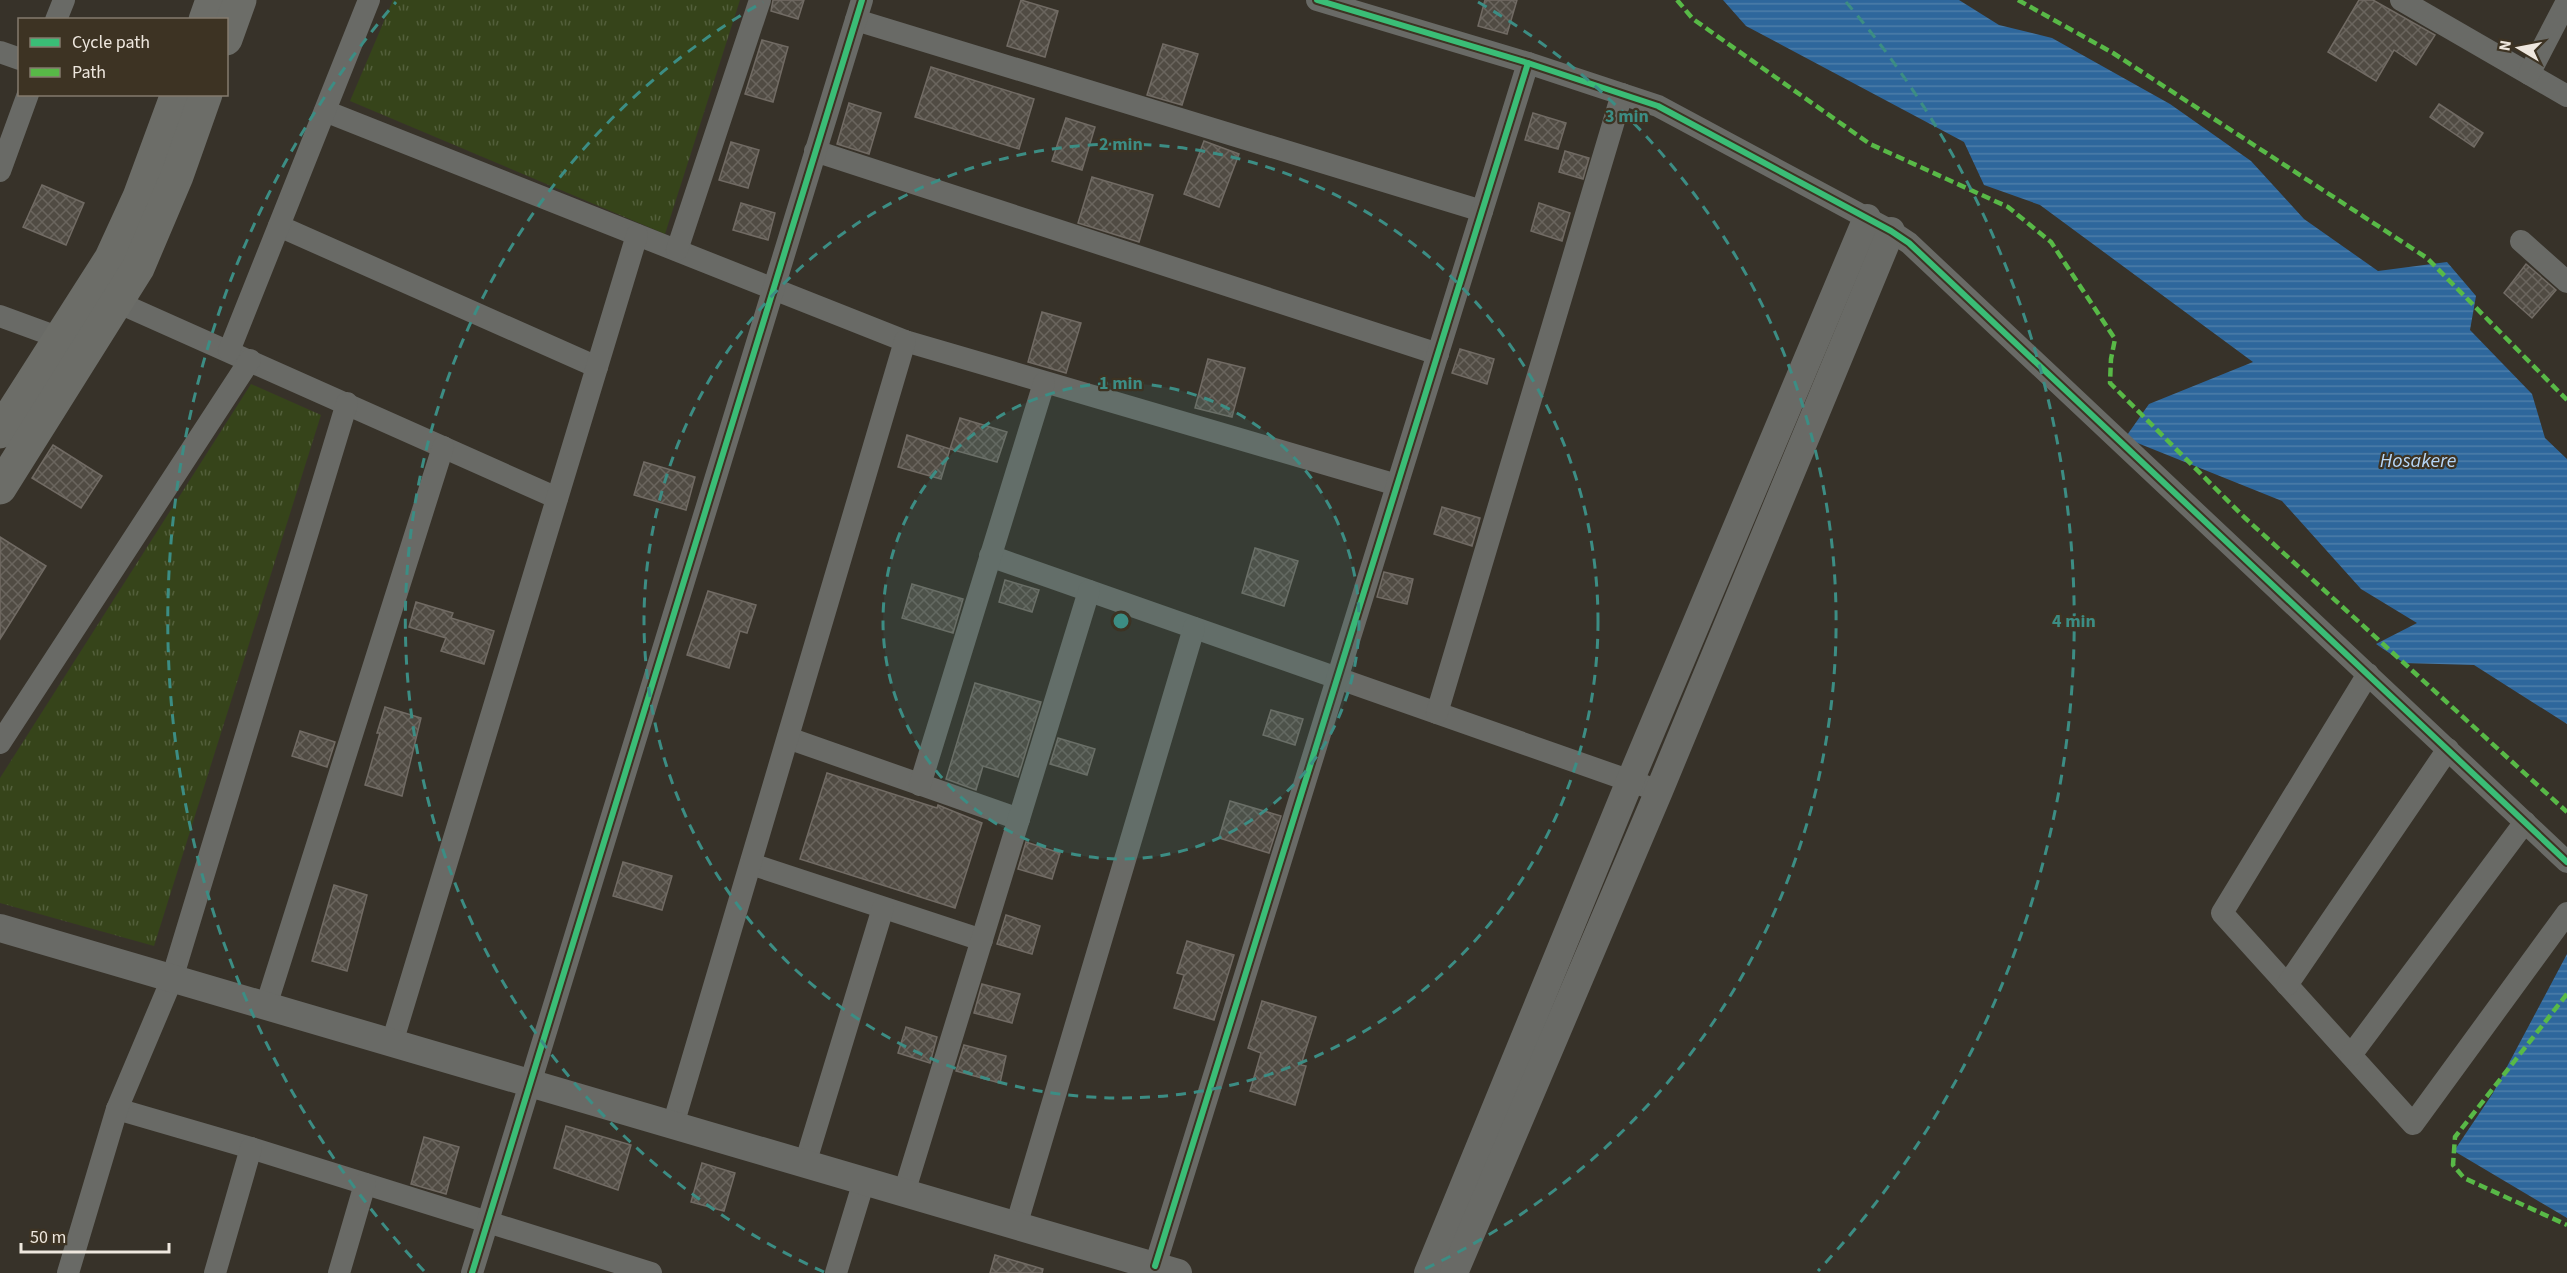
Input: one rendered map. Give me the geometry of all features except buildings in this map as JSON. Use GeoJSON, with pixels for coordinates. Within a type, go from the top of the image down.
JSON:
{"type":"FeatureCollection","features":[{"type":"Feature","properties":{"kind":"main road"},"geometry":{"type":"LineString","coordinates":[[206,18],[212,0]]}},
{"type":"Feature","properties":{"kind":"main road"},"geometry":{"type":"LineString","coordinates":[[228,33],[240,0]]}},
{"type":"Feature","properties":{"kind":"main road"},"geometry":{"type":"LineString","coordinates":[[0,432],[111,258],[139,197],[176,96]]}},
{"type":"Feature","properties":{"kind":"main road"},"geometry":{"type":"LineString","coordinates":[[0,488],[138,268],[177,176],[205,96]]}},
{"type":"Feature","properties":{"kind":"street"},"geometry":{"type":"LineString","coordinates":[[57,18],[64,0]]}},
{"type":"Feature","properties":{"kind":"street"},"geometry":{"type":"LineString","coordinates":[[229,351],[369,0]]}},
{"type":"Feature","properties":{"kind":"street"},"geometry":{"type":"LineString","coordinates":[[677,250],[760,0]]}},
{"type":"Feature","properties":{"kind":"street"},"geometry":{"type":"LineString","coordinates":[[1317,0],[1528,63],[1658,106],[1909,243],[2567,862]]}},
{"type":"Feature","properties":{"kind":"street"},"geometry":{"type":"LineString","coordinates":[[2401,0],[2567,96]]}},
{"type":"Feature","properties":{"kind":"street"},"geometry":{"type":"LineString","coordinates":[[2529,74],[2567,1]]}},
{"type":"Feature","properties":{"kind":"street"},"geometry":{"type":"LineString","coordinates":[[472,1273],[859,10],[1482,211]]}},
{"type":"Feature","properties":{"kind":"street"},"geometry":{"type":"LineString","coordinates":[[0,52],[18,58]]}},
{"type":"Feature","properties":{"kind":"street"},"geometry":{"type":"LineString","coordinates":[[0,928],[1166,1270],[1337,678],[1528,63]]}},
{"type":"Feature","properties":{"kind":"street"},"geometry":{"type":"LineString","coordinates":[[1437,713],[1622,94]]}},
{"type":"Feature","properties":{"kind":"street"},"geometry":{"type":"LineString","coordinates":[[0,171],[6,137],[27,96]]}},
{"type":"Feature","properties":{"kind":"street"},"geometry":{"type":"LineString","coordinates":[[325,111],[905,340],[1044,383],[1397,485]]}},
{"type":"Feature","properties":{"kind":"street"},"geometry":{"type":"LineString","coordinates":[[815,151],[1438,354]]}},
{"type":"Feature","properties":{"kind":"street"},"geometry":{"type":"LineString","coordinates":[[1428,1273],[1630,781],[1879,225]]}},
{"type":"Feature","properties":{"kind":"street"},"geometry":{"type":"LineString","coordinates":[[1454,1273],[1659,791],[1879,225]]}},
{"type":"Feature","properties":{"kind":"street"},"geometry":{"type":"LineString","coordinates":[[279,226],[597,367]]}},
{"type":"Feature","properties":{"kind":"street"},"geometry":{"type":"LineString","coordinates":[[392,1043],[637,235]]}},
{"type":"Feature","properties":{"kind":"street"},"geometry":{"type":"LineString","coordinates":[[2521,241],[2567,282]]}},
{"type":"Feature","properties":{"kind":"street"},"geometry":{"type":"LineString","coordinates":[[117,302],[557,498]]}},
{"type":"Feature","properties":{"kind":"street"},"geometry":{"type":"LineString","coordinates":[[0,316],[60,338]]}},
{"type":"Feature","properties":{"kind":"street"},"geometry":{"type":"LineString","coordinates":[[674,1125],[905,340]]}},
{"type":"Feature","properties":{"kind":"street"},"geometry":{"type":"LineString","coordinates":[[0,742],[250,360]]}},
{"type":"Feature","properties":{"kind":"street"},"geometry":{"type":"LineString","coordinates":[[920,785],[1044,383]]}},
{"type":"Feature","properties":{"kind":"street"},"geometry":{"type":"LineString","coordinates":[[68,1273],[117,1109],[172,979],[347,403]]}},
{"type":"Feature","properties":{"kind":"street"},"geometry":{"type":"LineString","coordinates":[[266,1006],[443,447]]}},
{"type":"Feature","properties":{"kind":"street"},"geometry":{"type":"LineString","coordinates":[[990,556],[1659,791]]}},
{"type":"Feature","properties":{"kind":"street"},"geometry":{"type":"LineString","coordinates":[[904,1193],[1089,591]]}},
{"type":"Feature","properties":{"kind":"street"},"geometry":{"type":"LineString","coordinates":[[1017,1226],[1194,628]]}},
{"type":"Feature","properties":{"kind":"street"},"geometry":{"type":"LineString","coordinates":[[2368,674],[2222,913],[2413,1124],[2567,913]]}},
{"type":"Feature","properties":{"kind":"street"},"geometry":{"type":"LineString","coordinates":[[788,738],[1019,819]]}},
{"type":"Feature","properties":{"kind":"street"},"geometry":{"type":"LineString","coordinates":[[2287,985],[2448,749]]}},
{"type":"Feature","properties":{"kind":"street"},"geometry":{"type":"LineString","coordinates":[[2351,1055],[2525,822]]}},
{"type":"Feature","properties":{"kind":"street"},"geometry":{"type":"LineString","coordinates":[[751,864],[982,940]]}},
{"type":"Feature","properties":{"kind":"street"},"geometry":{"type":"LineString","coordinates":[[806,1164],[882,908]]}},
{"type":"Feature","properties":{"kind":"street"},"geometry":{"type":"LineString","coordinates":[[117,1109],[251,1148],[487,1222],[618,1268],[651,1273]]}},
{"type":"Feature","properties":{"kind":"street"},"geometry":{"type":"LineString","coordinates":[[215,1273],[251,1148]]}},
{"type":"Feature","properties":{"kind":"street"},"geometry":{"type":"LineString","coordinates":[[836,1273],[864,1181]]}},
{"type":"Feature","properties":{"kind":"street"},"geometry":{"type":"LineString","coordinates":[[339,1273],[365,1184]]}},
{"type":"Feature","properties":{"kind":"green space"},"geometry":{"type":"Polygon","coordinates":[[[393,0],[740,0],[665,234],[350,101],[393,0]]]}},
{"type":"Feature","properties":{"kind":"green space"},"geometry":{"type":"Polygon","coordinates":[[[251,384],[321,415],[154,946],[0,903],[0,778],[251,384]]]}},
{"type":"Feature","properties":{"kind":"water","name":"Hosakere"},"geometry":{"type":"Polygon","coordinates":[[[1723,0],[1959,0],[1999,25],[2052,38],[2170,104],[2251,161],[2304,219],[2378,271],[2447,262],[2476,296],[2470,330],[2532,394],[2545,438],[2567,459],[2567,724],[2474,665],[2404,663],[2376,644],[2417,623],[2361,589],[2282,501],[2125,438],[2149,404],[2253,362],[2040,205],[1984,185],[1964,142],[1746,26],[1723,0]]]}},
{"type":"Feature","properties":{"kind":"water"},"geometry":{"type":"Polygon","coordinates":[[[2567,954],[2567,1218],[2454,1151],[2493,1093],[2567,954]]]}},
{"type":"Feature","properties":{"kind":"marked path"},"geometry":{"type":"LineString","coordinates":[[1677,0],[1693,19],[1870,144],[2008,207],[2051,242],[2115,339],[2110,383],[2244,517],[2567,812]]}},
{"type":"Feature","properties":{"kind":"marked path"},"geometry":{"type":"LineString","coordinates":[[2018,0],[2113,53],[2427,258],[2567,400]]}},
{"type":"Feature","properties":{"kind":"marked path"},"geometry":{"type":"LineString","coordinates":[[2567,994],[2455,1137],[2453,1165],[2464,1178],[2567,1225]]}},
{"type":"Feature","properties":{"kind":"cycle path"},"geometry":{"type":"LineString","coordinates":[[472,1273],[862,0]]}},
{"type":"Feature","properties":{"kind":"cycle path"},"geometry":{"type":"LineString","coordinates":[[1317,0],[1528,63],[1658,106],[1891,231],[1909,243],[2567,862]]}},
{"type":"Feature","properties":{"kind":"cycle path"},"geometry":{"type":"LineString","coordinates":[[1155,1266],[1528,63]]}}]}
